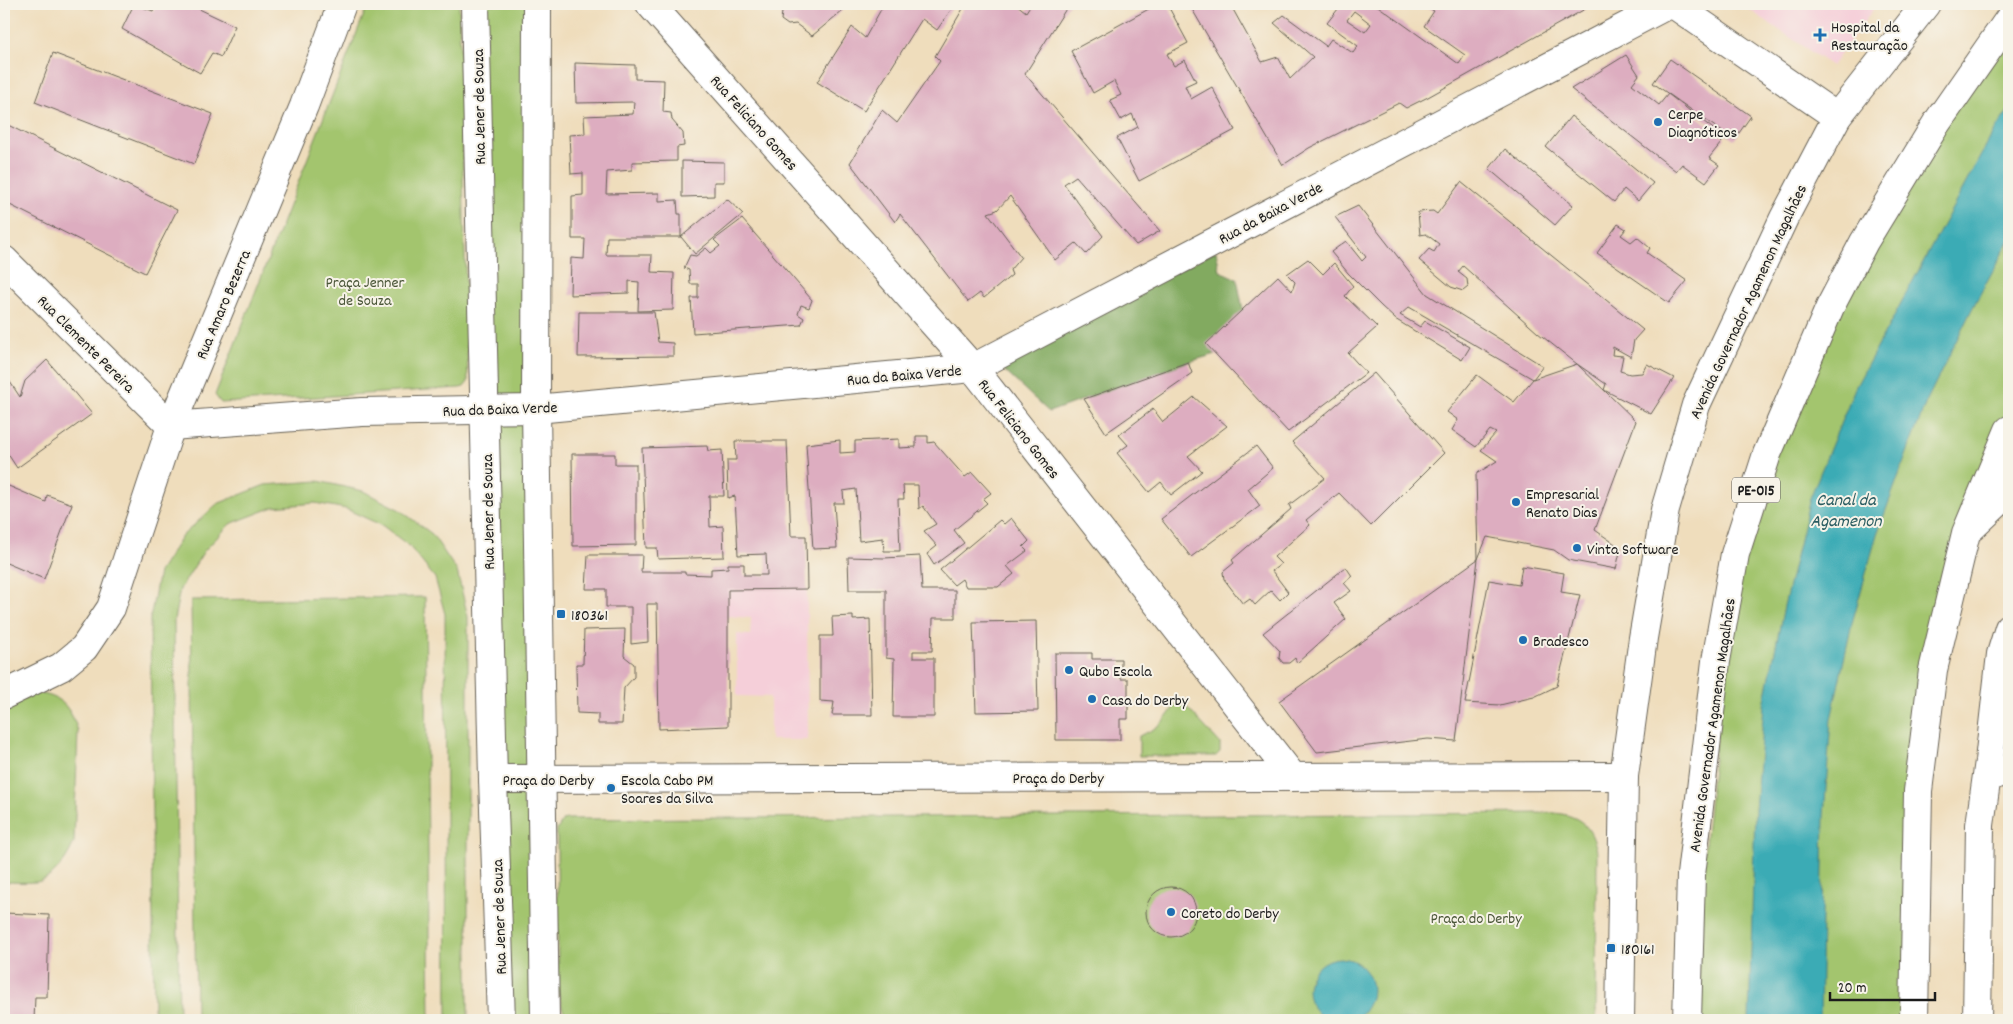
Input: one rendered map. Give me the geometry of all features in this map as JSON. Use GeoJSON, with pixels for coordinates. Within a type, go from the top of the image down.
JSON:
{"type":"FeatureCollection","features":[{"type":"Feature","properties":{"kind":"main road","name":"Rua Amaro Bezerra"},"geometry":{"type":"LineString","coordinates":[[4,695],[61,667],[84,648],[111,608],[171,426],[304,106],[342,4]]}},
{"type":"Feature","properties":{"kind":"main road","name":"Rua Jener de Souza"},"geometry":{"type":"LineString","coordinates":[[475,4],[493,779],[501,1020]]}},
{"type":"Feature","properties":{"kind":"main road"},"geometry":{"type":"LineString","coordinates":[[537,4],[536,409],[545,1020]]}},
{"type":"Feature","properties":{"kind":"main road","name":"Rua Feliciano Gomes"},"geometry":{"type":"LineString","coordinates":[[650,4],[973,368],[1293,777]]}},
{"type":"Feature","properties":{"kind":"main road","name":"Rua da Baixa Verde"},"geometry":{"type":"LineString","coordinates":[[171,426],[362,412],[536,409],[973,368],[1669,4]]}},
{"type":"Feature","properties":{"kind":"main road"},"geometry":{"type":"LineString","coordinates":[[1673,4],[1837,117]]}},
{"type":"Feature","properties":{"kind":"main road","name":"Avenida Governador Agamenon Magalhães"},"geometry":{"type":"LineString","coordinates":[[1620,1020],[1624,776],[1643,638],[1665,510],[1696,405],[1784,218],[1837,117],[1926,4]]}},
{"type":"Feature","properties":{"kind":"main road","name":"Avenida Governador Agamenon Magalhães"},"geometry":{"type":"LineString","coordinates":[[1686,1020],[1691,875],[1716,661],[1735,554],[1764,463],[1830,307],[1864,242],[1936,124],[2009,18]]}},
{"type":"Feature","properties":{"kind":"main road","name":"Rua Clemente Pereira"},"geometry":{"type":"LineString","coordinates":[[4,260],[171,426]]}},
{"type":"Feature","properties":{"kind":"main road"},"geometry":{"type":"LineString","coordinates":[[1914,1020],[1918,791],[1933,670],[1966,533],[2009,430]]}},
{"type":"Feature","properties":{"kind":"main road"},"geometry":{"type":"LineString","coordinates":[[1966,533],[2009,492]]}},
{"type":"Feature","properties":{"kind":"main road"},"geometry":{"type":"LineString","coordinates":[[1977,1020],[1980,825],[1998,774],[2001,654],[2009,628]]}},
{"type":"Feature","properties":{"kind":"main road","name":"Praça do Derby"},"geometry":{"type":"LineString","coordinates":[[493,779],[1624,776]]}},
{"type":"Feature","properties":{"kind":"shaded area","name":"Hospital da Restauração"},"geometry":{"type":"Polygon","coordinates":[[[1741,4],[1877,4],[1832,66],[1741,4]]]}},
{"type":"Feature","properties":{"kind":"shaded area"},"geometry":{"type":"Polygon","coordinates":[[[807,589],[808,740],[770,740],[770,697],[737,696],[737,634],[750,635],[751,618],[728,616],[728,590],[807,589]]]}},
{"type":"Feature","properties":{"kind":"green space","name":"Praça Jenner de Souza"},"geometry":{"type":"Polygon","coordinates":[[[368,4],[459,4],[468,382],[464,387],[460,388],[221,403],[215,395],[368,4]]]}},
{"type":"Feature","properties":{"kind":"green space"},"geometry":{"type":"Polygon","coordinates":[[[478,4],[535,4],[543,1020],[501,1020],[478,4]]]}},
{"type":"Feature","properties":{"kind":"green space"},"geometry":{"type":"Polygon","coordinates":[[[2009,19],[2009,430],[1933,670],[1914,1020],[1687,1020],[1735,554],[1830,307],[2009,19]]]}},
{"type":"Feature","properties":{"kind":"green space"},"geometry":{"type":"Polygon","coordinates":[[[1216,251],[1220,271],[1237,279],[1243,310],[1216,354],[1188,362],[1049,412],[996,363],[1216,251]]]}},
{"type":"Feature","properties":{"kind":"green space"},"geometry":{"type":"Polygon","coordinates":[[[318,481],[363,491],[400,510],[432,534],[457,571],[468,617],[468,1020],[447,1020],[445,614],[435,578],[409,546],[383,526],[346,509],[315,503],[274,507],[230,524],[204,551],[180,589],[174,620],[179,1020],[154,1020],[150,619],[159,572],[182,536],[217,504],[265,485],[318,481]]]}},
{"type":"Feature","properties":{"kind":"green space"},"geometry":{"type":"Polygon","coordinates":[[[425,597],[430,1020],[196,1020],[191,600],[425,597]]]}},
{"type":"Feature","properties":{"kind":"green space"},"geometry":{"type":"Polygon","coordinates":[[[36,693],[52,697],[64,704],[72,715],[78,731],[74,842],[60,867],[49,877],[36,882],[4,882],[4,707],[36,693]]]}},
{"type":"Feature","properties":{"kind":"green space"},"geometry":{"type":"Polygon","coordinates":[[[1179,699],[1220,743],[1220,752],[1216,756],[1139,756],[1139,736],[1163,722],[1179,699]]]}},
{"type":"Feature","properties":{"kind":"green space","name":"Praça do Derby"},"geometry":{"type":"Polygon","coordinates":[[[1555,813],[1572,817],[1584,824],[1592,835],[1597,851],[1596,1020],[570,1020],[563,1010],[558,992],[557,830],[563,820],[567,819],[1555,813]]]}},
{"type":"Feature","properties":{"kind":"water","name":"Canal da Agamenon"},"geometry":{"type":"Polygon","coordinates":[[[2009,110],[2009,241],[1973,307],[1926,402],[1877,534],[1852,623],[1831,719],[1824,816],[1820,1020],[1749,1020],[1755,809],[1764,705],[1784,606],[1810,498],[1855,388],[1994,131],[2009,110]]]}},
{"type":"Feature","properties":{"kind":"water"},"geometry":{"type":"Polygon","coordinates":[[[1340,958],[1358,964],[1366,972],[1372,990],[1366,1008],[1358,1016],[1340,1022],[1322,1016],[1314,1008],[1308,990],[1314,972],[1322,964],[1340,958]]]}},
{"type":"Feature","properties":{"kind":"building"},"geometry":{"type":"Polygon","coordinates":[[[134,4],[153,11],[156,4],[196,4],[195,7],[235,26],[221,57],[212,53],[200,73],[122,29],[134,4]]]}},
{"type":"Feature","properties":{"kind":"building"},"geometry":{"type":"Polygon","coordinates":[[[884,4],[955,4],[937,30],[922,19],[864,111],[817,82],[852,27],[865,38],[884,4]]]}},
{"type":"Feature","properties":{"kind":"building"},"geometry":{"type":"Polygon","coordinates":[[[961,4],[1016,4],[1026,12],[1031,4],[1069,4],[1025,74],[1160,231],[1136,245],[1076,176],[1064,184],[1103,236],[1086,254],[1076,243],[1055,260],[1010,196],[997,210],[988,213],[1021,257],[1010,270],[1012,275],[984,298],[980,293],[968,302],[900,214],[895,222],[850,163],[882,110],[897,123],[940,61],[935,56],[964,7],[961,4]]]}},
{"type":"Feature","properties":{"kind":"building"},"geometry":{"type":"Polygon","coordinates":[[[1158,4],[1167,4],[1188,43],[1167,54],[1174,66],[1185,60],[1196,81],[1185,86],[1191,99],[1212,87],[1235,130],[1139,181],[1117,138],[1138,127],[1132,114],[1121,120],[1110,100],[1121,95],[1114,81],[1093,93],[1071,51],[1158,4]]]}},
{"type":"Feature","properties":{"kind":"building"},"geometry":{"type":"Polygon","coordinates":[[[1189,4],[1230,4],[1262,62],[1278,57],[1290,79],[1313,57],[1274,23],[1284,15],[1326,46],[1331,39],[1353,53],[1358,46],[1327,23],[1342,4],[1375,4],[1459,64],[1465,55],[1424,26],[1434,11],[1422,4],[1594,4],[1428,97],[1406,108],[1399,103],[1309,148],[1283,165],[1189,4]],[[1354,11],[1347,20],[1365,32],[1371,24],[1354,11]]]}},
{"type":"Feature","properties":{"kind":"building"},"geometry":{"type":"Polygon","coordinates":[[[785,5],[849,5],[812,36],[796,24],[788,25],[781,20],[785,5]]]}},
{"type":"Feature","properties":{"kind":"building"},"geometry":{"type":"Polygon","coordinates":[[[53,53],[213,114],[194,164],[35,102],[53,53]]]}},
{"type":"Feature","properties":{"kind":"building","name":"Cerpe Diagnóticos"},"geometry":{"type":"Polygon","coordinates":[[[1626,55],[1639,75],[1632,84],[1659,105],[1668,94],[1725,138],[1709,158],[1719,165],[1706,182],[1682,164],[1676,171],[1571,89],[1626,55]]]}},
{"type":"Feature","properties":{"kind":"building"},"geometry":{"type":"Polygon","coordinates":[[[1670,59],[1751,116],[1734,140],[1653,83],[1670,59]]]}},
{"type":"Feature","properties":{"kind":"building"},"geometry":{"type":"Polygon","coordinates":[[[575,63],[635,65],[635,79],[664,80],[663,112],[671,113],[672,120],[683,133],[684,146],[677,147],[677,161],[632,162],[632,170],[607,172],[606,194],[659,193],[659,201],[677,200],[678,214],[681,214],[681,237],[607,237],[606,255],[652,255],[651,272],[674,273],[673,310],[638,311],[639,282],[629,281],[629,293],[570,295],[571,258],[584,259],[585,239],[572,239],[572,196],[583,195],[583,173],[571,174],[569,135],[585,134],[584,116],[633,114],[634,102],[576,103],[575,63]]]}},
{"type":"Feature","properties":{"kind":"building"},"geometry":{"type":"Polygon","coordinates":[[[1571,116],[1653,183],[1638,201],[1624,189],[1614,202],[1546,147],[1571,116]]]}},
{"type":"Feature","properties":{"kind":"building"},"geometry":{"type":"Polygon","coordinates":[[[4,123],[177,210],[145,273],[4,202],[4,123]]]}},
{"type":"Feature","properties":{"kind":"building"},"geometry":{"type":"Polygon","coordinates":[[[1505,149],[1573,205],[1555,225],[1489,169],[1505,149]]]}},
{"type":"Feature","properties":{"kind":"building"},"geometry":{"type":"Polygon","coordinates":[[[682,161],[724,162],[724,182],[714,182],[714,196],[682,197],[682,161]]]}},
{"type":"Feature","properties":{"kind":"building"},"geometry":{"type":"Polygon","coordinates":[[[1461,182],[1643,330],[1634,340],[1631,357],[1613,347],[1612,355],[1623,356],[1620,371],[1630,374],[1642,373],[1647,364],[1674,378],[1651,414],[1604,390],[1606,384],[1538,333],[1463,266],[1458,272],[1467,279],[1468,287],[1463,291],[1451,287],[1419,260],[1429,249],[1434,252],[1439,244],[1426,234],[1420,235],[1418,212],[1433,211],[1437,214],[1461,182]]]}},
{"type":"Feature","properties":{"kind":"building"},"geometry":{"type":"Polygon","coordinates":[[[727,199],[743,214],[695,254],[681,237],[727,199]]]}},
{"type":"Feature","properties":{"kind":"building"},"geometry":{"type":"Polygon","coordinates":[[[1358,206],[1427,294],[1543,366],[1533,379],[1409,307],[1400,315],[1420,327],[1425,321],[1470,347],[1462,360],[1395,319],[1381,306],[1348,273],[1331,252],[1346,241],[1362,261],[1366,257],[1335,217],[1358,206]]]}},
{"type":"Feature","properties":{"kind":"building"},"geometry":{"type":"Polygon","coordinates":[[[742,219],[812,300],[809,308],[801,305],[798,314],[804,318],[801,325],[693,333],[691,298],[698,298],[698,284],[690,284],[689,270],[684,268],[690,255],[696,256],[706,248],[711,253],[720,246],[714,240],[742,219]]]}},
{"type":"Feature","properties":{"kind":"building"},"geometry":{"type":"Polygon","coordinates":[[[1618,224],[1626,229],[1621,235],[1631,242],[1637,237],[1650,248],[1647,253],[1687,281],[1669,303],[1597,253],[1618,224]]]}},
{"type":"Feature","properties":{"kind":"building"},"geometry":{"type":"Polygon","coordinates":[[[1308,259],[1323,274],[1334,263],[1353,286],[1345,296],[1377,327],[1348,353],[1366,373],[1288,432],[1206,344],[1278,276],[1292,291],[1295,282],[1287,274],[1308,259]]]}},
{"type":"Feature","properties":{"kind":"building"},"geometry":{"type":"Polygon","coordinates":[[[579,312],[654,312],[658,342],[673,343],[673,356],[578,357],[579,312]]]}},
{"type":"Feature","properties":{"kind":"building"},"geometry":{"type":"Polygon","coordinates":[[[47,360],[92,414],[17,468],[4,448],[4,377],[6,376],[20,397],[25,381],[47,360]]]}},
{"type":"Feature","properties":{"kind":"building"},"geometry":{"type":"Polygon","coordinates":[[[1188,362],[1192,373],[1106,433],[1084,399],[1188,362]]]}},
{"type":"Feature","properties":{"kind":"building"},"geometry":{"type":"Polygon","coordinates":[[[1577,364],[1636,421],[1595,530],[1621,548],[1616,569],[1568,560],[1554,550],[1487,537],[1478,559],[1476,474],[1497,461],[1481,450],[1496,433],[1490,430],[1476,447],[1452,430],[1458,420],[1447,412],[1477,375],[1514,402],[1533,379],[1577,364]]]}},
{"type":"Feature","properties":{"kind":"building"},"geometry":{"type":"Polygon","coordinates":[[[1374,373],[1444,453],[1371,526],[1339,493],[1306,520],[1310,525],[1274,557],[1281,564],[1272,571],[1288,592],[1280,600],[1271,590],[1255,605],[1250,599],[1243,604],[1224,579],[1223,572],[1234,563],[1232,560],[1291,509],[1289,505],[1325,478],[1292,442],[1374,373]]]}},
{"type":"Feature","properties":{"kind":"building"},"geometry":{"type":"Polygon","coordinates":[[[1194,397],[1227,426],[1188,456],[1202,471],[1171,495],[1161,482],[1149,492],[1117,453],[1128,445],[1119,435],[1153,409],[1163,422],[1194,397]]]}},
{"type":"Feature","properties":{"kind":"building"},"geometry":{"type":"Polygon","coordinates":[[[916,436],[928,436],[928,443],[934,442],[965,477],[972,472],[991,493],[983,499],[987,503],[954,530],[964,543],[934,565],[927,554],[937,546],[924,531],[936,524],[923,506],[919,509],[918,485],[903,485],[904,499],[898,499],[900,551],[884,551],[883,538],[859,541],[856,489],[843,491],[844,503],[834,503],[837,548],[813,549],[806,444],[840,440],[840,453],[855,452],[855,441],[899,439],[899,448],[916,447],[916,436]]]}},
{"type":"Feature","properties":{"kind":"building"},"geometry":{"type":"Polygon","coordinates":[[[735,441],[787,441],[791,536],[806,536],[807,589],[728,590],[728,726],[659,729],[657,604],[647,604],[648,642],[631,644],[631,607],[606,607],[606,589],[586,589],[588,555],[642,555],[641,572],[685,572],[685,574],[711,575],[711,569],[728,568],[728,564],[744,564],[744,575],[767,575],[766,554],[738,555],[735,496],[728,498],[727,460],[736,460],[735,441]]]}},
{"type":"Feature","properties":{"kind":"building"},"geometry":{"type":"Polygon","coordinates":[[[707,446],[708,451],[722,450],[724,496],[709,496],[710,527],[723,526],[724,557],[658,559],[657,548],[646,548],[642,448],[707,446]]]}},
{"type":"Feature","properties":{"kind":"building"},"geometry":{"type":"Polygon","coordinates":[[[1256,446],[1273,468],[1248,489],[1260,506],[1191,557],[1161,519],[1256,446]]]}},
{"type":"Feature","properties":{"kind":"building"},"geometry":{"type":"Polygon","coordinates":[[[572,454],[615,454],[615,464],[636,464],[636,545],[573,546],[572,454]]]}},
{"type":"Feature","properties":{"kind":"building"},"geometry":{"type":"Polygon","coordinates":[[[4,484],[46,502],[47,495],[72,504],[44,579],[4,562],[4,484]]]}},
{"type":"Feature","properties":{"kind":"building"},"geometry":{"type":"Polygon","coordinates":[[[1011,518],[1029,541],[1023,547],[1027,551],[1007,566],[1014,574],[998,587],[966,587],[962,579],[954,585],[940,570],[1000,520],[1004,524],[1011,518]]]}},
{"type":"Feature","properties":{"kind":"building"},"geometry":{"type":"Polygon","coordinates":[[[920,556],[922,590],[955,590],[955,618],[933,618],[932,651],[913,651],[913,658],[934,658],[934,717],[893,717],[894,659],[886,658],[886,590],[849,590],[848,557],[920,556]]]}},
{"type":"Feature","properties":{"kind":"building"},"geometry":{"type":"Polygon","coordinates":[[[1478,559],[1456,741],[1428,739],[1317,752],[1279,701],[1478,559]]]}},
{"type":"Feature","properties":{"kind":"building","name":"Bradesco"},"geometry":{"type":"Polygon","coordinates":[[[1522,566],[1564,573],[1561,592],[1580,595],[1557,686],[1534,697],[1500,705],[1465,703],[1489,580],[1519,585],[1522,566]]]}},
{"type":"Feature","properties":{"kind":"building"},"geometry":{"type":"Polygon","coordinates":[[[1346,567],[1352,576],[1344,583],[1351,591],[1334,603],[1346,619],[1297,663],[1295,658],[1289,663],[1283,663],[1279,658],[1280,651],[1263,633],[1346,567]]]}},
{"type":"Feature","properties":{"kind":"building"},"geometry":{"type":"Polygon","coordinates":[[[853,616],[853,620],[870,619],[872,715],[832,715],[834,702],[820,701],[820,636],[833,636],[832,617],[853,616]]]}},
{"type":"Feature","properties":{"kind":"building"},"geometry":{"type":"Polygon","coordinates":[[[1036,621],[1038,711],[976,712],[973,622],[1036,621]]]}},
{"type":"Feature","properties":{"kind":"building"},"geometry":{"type":"Polygon","coordinates":[[[625,629],[624,656],[634,664],[634,677],[624,688],[622,724],[598,724],[598,714],[577,713],[576,664],[583,664],[584,630],[625,629]]]}},
{"type":"Feature","properties":{"kind":"building","name":"Casa do Derby"},"geometry":{"type":"Polygon","coordinates":[[[1055,653],[1092,653],[1092,659],[1121,659],[1121,679],[1128,679],[1128,719],[1120,719],[1120,740],[1056,740],[1055,653]]]}},
{"type":"Feature","properties":{"kind":"building","name":"Coreto do Derby"},"geometry":{"type":"Polygon","coordinates":[[[1166,887],[1176,887],[1189,894],[1196,907],[1196,917],[1189,930],[1176,937],[1166,937],[1157,933],[1150,926],[1146,917],[1146,907],[1150,898],[1157,891],[1166,887]]]}},
{"type":"Feature","properties":{"kind":"building"},"geometry":{"type":"Polygon","coordinates":[[[4,913],[49,915],[47,997],[35,997],[34,1020],[4,1020],[4,913]]]}},
{"type":"Feature","properties":{"kind":"place","name":"Hospital da Restauração"},"geometry":{"type":"Point","coordinates":[1820,35]}},
{"type":"Feature","properties":{"kind":"place","name":"Cerpe Diagnóticos"},"geometry":{"type":"Point","coordinates":[1658,122]}},
{"type":"Feature","properties":{"kind":"place","name":"Empresarial Renato Dias"},"geometry":{"type":"Point","coordinates":[1516,502]}},
{"type":"Feature","properties":{"kind":"place","name":"Vinta Software"},"geometry":{"type":"Point","coordinates":[1577,548]}},
{"type":"Feature","properties":{"kind":"place","name":"180361"},"geometry":{"type":"Point","coordinates":[561,614]}},
{"type":"Feature","properties":{"kind":"place","name":"Bradesco"},"geometry":{"type":"Point","coordinates":[1523,640]}},
{"type":"Feature","properties":{"kind":"place","name":"Qubo Escola"},"geometry":{"type":"Point","coordinates":[1069,670]}},
{"type":"Feature","properties":{"kind":"place","name":"Casa do Derby"},"geometry":{"type":"Point","coordinates":[1092,699]}},
{"type":"Feature","properties":{"kind":"place","name":"Escola Cabo PM Soares da Silva"},"geometry":{"type":"Point","coordinates":[611,788]}},
{"type":"Feature","properties":{"kind":"place","name":"Coreto do Derby"},"geometry":{"type":"Point","coordinates":[1171,912]}},
{"type":"Feature","properties":{"kind":"place","name":"180161"},"geometry":{"type":"Point","coordinates":[1611,948]}}]}
